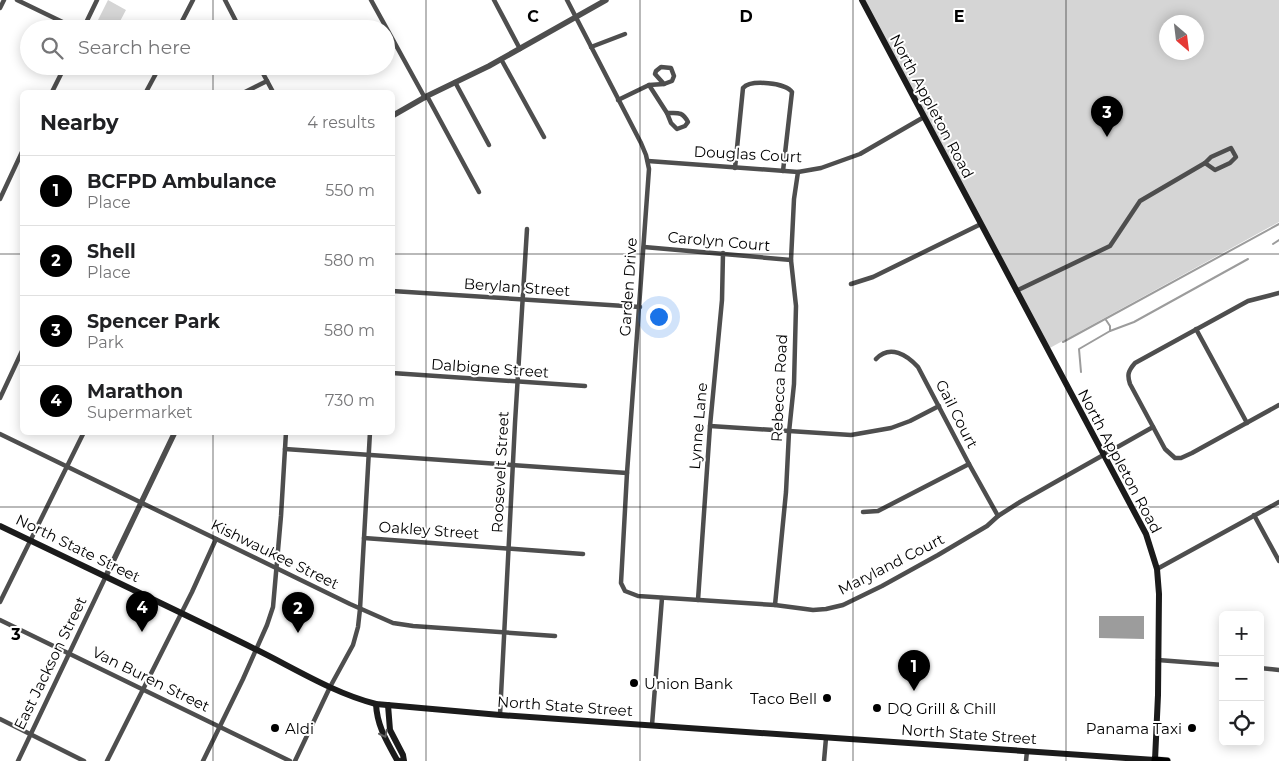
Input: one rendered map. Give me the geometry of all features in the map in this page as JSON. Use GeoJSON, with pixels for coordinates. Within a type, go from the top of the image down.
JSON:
{"type":"FeatureCollection","features":[{"type":"Feature","properties":{"kind":"main road","name":"North Appleton Road"},"geometry":{"type":"LineString","coordinates":[[862,0],[1146,534],[1157,570],[1159,594],[1155,761]]}},
{"type":"Feature","properties":{"kind":"main road","name":"North State Street"},"geometry":{"type":"LineString","coordinates":[[0,526],[106,576],[330,687],[376,704],[500,715],[1167,761]]}},
{"type":"Feature","properties":{"kind":"main road"},"geometry":{"type":"LineString","coordinates":[[376,704],[381,730],[397,760],[400,761]]}},
{"type":"Feature","properties":{"kind":"main road"},"geometry":{"type":"LineString","coordinates":[[388,705],[390,730],[403,755],[404,761]]}},
{"type":"Feature","properties":{"kind":"street"},"geometry":{"type":"LineString","coordinates":[[0,8],[4,0]]}},
{"type":"Feature","properties":{"kind":"street"},"geometry":{"type":"LineString","coordinates":[[17,0],[58,20]]}},
{"type":"Feature","properties":{"kind":"street"},"geometry":{"type":"LineString","coordinates":[[87,20],[97,0]]}},
{"type":"Feature","properties":{"kind":"street"},"geometry":{"type":"LineString","coordinates":[[183,20],[193,0]]}},
{"type":"Feature","properties":{"kind":"street"},"geometry":{"type":"LineString","coordinates":[[225,0],[235,20]]}},
{"type":"Feature","properties":{"kind":"street"},"geometry":{"type":"LineString","coordinates":[[372,0],[383,20]]}},
{"type":"Feature","properties":{"kind":"street"},"geometry":{"type":"LineString","coordinates":[[494,0],[520,49]]}},
{"type":"Feature","properties":{"kind":"street","name":"Garden Drive"},"geometry":{"type":"LineString","coordinates":[[567,0],[644,149],[650,177],[627,473],[622,578]]}},
{"type":"Feature","properties":{"kind":"street"},"geometry":{"type":"LineString","coordinates":[[395,114],[520,49],[606,0]]}},
{"type":"Feature","properties":{"kind":"street"},"geometry":{"type":"LineString","coordinates":[[591,47],[625,34]]}},
{"type":"Feature","properties":{"kind":"street"},"geometry":{"type":"LineString","coordinates":[[395,41],[479,192]]}},
{"type":"Feature","properties":{"kind":"street"},"geometry":{"type":"LineString","coordinates":[[501,59],[544,137]]}},
{"type":"Feature","properties":{"kind":"street"},"geometry":{"type":"LineString","coordinates":[[618,100],[649,85],[664,84],[672,81],[674,76],[671,68],[662,67],[656,71],[655,74],[664,84]]}},
{"type":"Feature","properties":{"kind":"street"},"geometry":{"type":"LineString","coordinates":[[53,90],[60,75]]}},
{"type":"Feature","properties":{"kind":"street"},"geometry":{"type":"LineString","coordinates":[[147,90],[154,75]]}},
{"type":"Feature","properties":{"kind":"street"},"geometry":{"type":"LineString","coordinates":[[264,75],[272,90]]}},
{"type":"Feature","properties":{"kind":"street"},"geometry":{"type":"LineString","coordinates":[[248,90],[266,80]]}},
{"type":"Feature","properties":{"kind":"street"},"geometry":{"type":"LineString","coordinates":[[455,82],[489,146]]}},
{"type":"Feature","properties":{"kind":"street"},"geometry":{"type":"LineString","coordinates":[[735,168],[743,88],[750,83],[767,84],[785,86],[792,92],[783,171]]}},
{"type":"Feature","properties":{"kind":"street"},"geometry":{"type":"LineString","coordinates":[[649,85],[667,113],[671,124],[677,129],[685,126],[688,122],[684,115],[667,113]]}},
{"type":"Feature","properties":{"kind":"street","name":"Douglas Court"},"geometry":{"type":"LineString","coordinates":[[648,161],[798,172],[821,168],[860,154],[924,118]]}},
{"type":"Feature","properties":{"kind":"street"},"geometry":{"type":"LineString","coordinates":[[1016,291],[1110,246],[1140,202],[1206,163],[1211,157],[1231,148],[1236,157],[1230,164],[1215,170],[1206,163]]}},
{"type":"Feature","properties":{"kind":"street"},"geometry":{"type":"LineString","coordinates":[[0,199],[20,156]]}},
{"type":"Feature","properties":{"kind":"street","name":"Rebecca Road"},"geometry":{"type":"LineString","coordinates":[[775,605],[794,384],[796,306],[792,260],[794,199],[798,172]]}},
{"type":"Feature","properties":{"kind":"street"},"geometry":{"type":"LineString","coordinates":[[851,284],[873,277],[981,224]]}},
{"type":"Feature","properties":{"kind":"street","name":"Roosevelt Street"},"geometry":{"type":"LineString","coordinates":[[500,715],[527,229]]}},
{"type":"Feature","properties":{"kind":"street","name":"Carolyn Court"},"geometry":{"type":"LineString","coordinates":[[644,247],[792,260]]}},
{"type":"Feature","properties":{"kind":"street","name":"Lynne Lane"},"geometry":{"type":"LineString","coordinates":[[698,600],[710,426],[722,300],[723,253]]}},
{"type":"Feature","properties":{"kind":"street","name":"Berylan Street"},"geometry":{"type":"LineString","coordinates":[[395,291],[640,307]]}},
{"type":"Feature","properties":{"kind":"street"},"geometry":{"type":"LineString","coordinates":[[1278,295],[1248,301],[1135,363],[1128,372],[1130,384],[1153,427],[1167,452],[1175,458],[1181,458],[1192,453],[1279,405]]}},
{"type":"Feature","properties":{"kind":"street"},"geometry":{"type":"LineString","coordinates":[[1196,329],[1247,423]]}},
{"type":"Feature","properties":{"kind":"street","name":"Gail Court"},"geometry":{"type":"LineString","coordinates":[[876,359],[886,352],[894,351],[909,358],[922,372],[998,516]]}},
{"type":"Feature","properties":{"kind":"street"},"geometry":{"type":"LineString","coordinates":[[0,398],[20,355]]}},
{"type":"Feature","properties":{"kind":"street","name":"Dalbigne Street"},"geometry":{"type":"LineString","coordinates":[[395,373],[517,383],[585,386]]}},
{"type":"Feature","properties":{"kind":"street"},"geometry":{"type":"LineString","coordinates":[[710,426],[851,435],[872,432],[910,421],[939,406]]}},
{"type":"Feature","properties":{"kind":"street","name":"Maryland Court"},"geometry":{"type":"LineString","coordinates":[[622,578],[623,589],[632,595],[775,605],[813,610],[843,605],[938,555],[987,526],[998,516],[1153,427]]}},
{"type":"Feature","properties":{"kind":"street","name":"Kishwaukee Street"},"geometry":{"type":"LineString","coordinates":[[0,434],[276,569],[393,623],[505,634],[555,636]]}},
{"type":"Feature","properties":{"kind":"street"},"geometry":{"type":"LineString","coordinates":[[0,602],[83,435]]}},
{"type":"Feature","properties":{"kind":"street"},"geometry":{"type":"LineString","coordinates":[[106,576],[174,435]]}},
{"type":"Feature","properties":{"kind":"street"},"geometry":{"type":"LineString","coordinates":[[203,761],[267,625],[272,607],[286,435]]}},
{"type":"Feature","properties":{"kind":"street"},"geometry":{"type":"LineString","coordinates":[[295,761],[330,687],[356,638],[360,609],[370,435]]}},
{"type":"Feature","properties":{"kind":"street"},"geometry":{"type":"LineString","coordinates":[[285,449],[627,473]]}},
{"type":"Feature","properties":{"kind":"street"},"geometry":{"type":"LineString","coordinates":[[863,512],[878,511],[969,464]]}},
{"type":"Feature","properties":{"kind":"street"},"geometry":{"type":"LineString","coordinates":[[1157,570],[1279,502]]}},
{"type":"Feature","properties":{"kind":"street"},"geometry":{"type":"LineString","coordinates":[[1254,515],[1279,561]]}},
{"type":"Feature","properties":{"kind":"street","name":"Oakley Street"},"geometry":{"type":"LineString","coordinates":[[364,538],[583,554]]}},
{"type":"Feature","properties":{"kind":"street"},"geometry":{"type":"LineString","coordinates":[[107,761],[216,539]]}},
{"type":"Feature","properties":{"kind":"street","name":"East Jackson Street"},"geometry":{"type":"LineString","coordinates":[[18,761],[106,576]]}},
{"type":"Feature","properties":{"kind":"street"},"geometry":{"type":"LineString","coordinates":[[652,725],[662,598]]}},
{"type":"Feature","properties":{"kind":"street","name":"Van Buren Street"},"geometry":{"type":"LineString","coordinates":[[0,620],[290,761]]}},
{"type":"Feature","properties":{"kind":"street"},"geometry":{"type":"LineString","coordinates":[[1158,660],[1219,665]]}},
{"type":"Feature","properties":{"kind":"street"},"geometry":{"type":"LineString","coordinates":[[1264,668],[1279,670]]}},
{"type":"Feature","properties":{"kind":"street"},"geometry":{"type":"LineString","coordinates":[[0,719],[84,761]]}},
{"type":"Feature","properties":{"kind":"street"},"geometry":{"type":"LineString","coordinates":[[824,761],[826,738]]}},
{"type":"Feature","properties":{"kind":"street"},"geometry":{"type":"LineString","coordinates":[[1026,761],[1027,751]]}},
{"type":"Feature","properties":{"kind":"shaded area"},"geometry":{"type":"Polygon","coordinates":[[[108,0],[126,10],[121,20],[98,20],[108,0]]]}},
{"type":"Feature","properties":{"kind":"shaded area"},"geometry":{"type":"Polygon","coordinates":[[[861,0],[1279,0],[1279,222],[1048,349],[861,0]]]}},
{"type":"Feature","properties":{"kind":"shaded area"},"geometry":{"type":"Polygon","coordinates":[[[1099,616],[1144,616],[1144,639],[1099,638],[1099,616]]]}},
{"type":"Feature","properties":{"kind":"waterway"},"geometry":{"type":"LineString","coordinates":[[1063,342],[1279,224]]}},
{"type":"Feature","properties":{"kind":"waterway"},"geometry":{"type":"LineString","coordinates":[[1273,244],[1279,240]]}},
{"type":"Feature","properties":{"kind":"waterway"},"geometry":{"type":"LineString","coordinates":[[1081,372],[1079,349],[1110,331],[1134,322],[1248,259]]}},
{"type":"Feature","properties":{"kind":"waterway"},"geometry":{"type":"LineString","coordinates":[[1106,320],[1110,326],[1110,331]]}},
{"type":"Feature","properties":{"kind":"place","name":"Spencer Park"},"geometry":{"type":"Point","coordinates":[1107,137]}},
{"type":"Feature","properties":{"kind":"place","name":"Marathon"},"geometry":{"type":"Point","coordinates":[142,632]}},
{"type":"Feature","properties":{"kind":"place","name":"Shell"},"geometry":{"type":"Point","coordinates":[298,633]}},
{"type":"Feature","properties":{"kind":"place","name":"Union Bank"},"geometry":{"type":"Point","coordinates":[634,683]}},
{"type":"Feature","properties":{"kind":"place","name":"BCFPD Ambulance"},"geometry":{"type":"Point","coordinates":[914,691]}},
{"type":"Feature","properties":{"kind":"place","name":"Taco Bell"},"geometry":{"type":"Point","coordinates":[827,698]}},
{"type":"Feature","properties":{"kind":"place","name":"DQ Grill & Chill"},"geometry":{"type":"Point","coordinates":[877,708]}},
{"type":"Feature","properties":{"kind":"place","name":"Aldi"},"geometry":{"type":"Point","coordinates":[275,728]}},
{"type":"Feature","properties":{"kind":"place","name":"Panama Taxi"},"geometry":{"type":"Point","coordinates":[1192,728]}}]}
